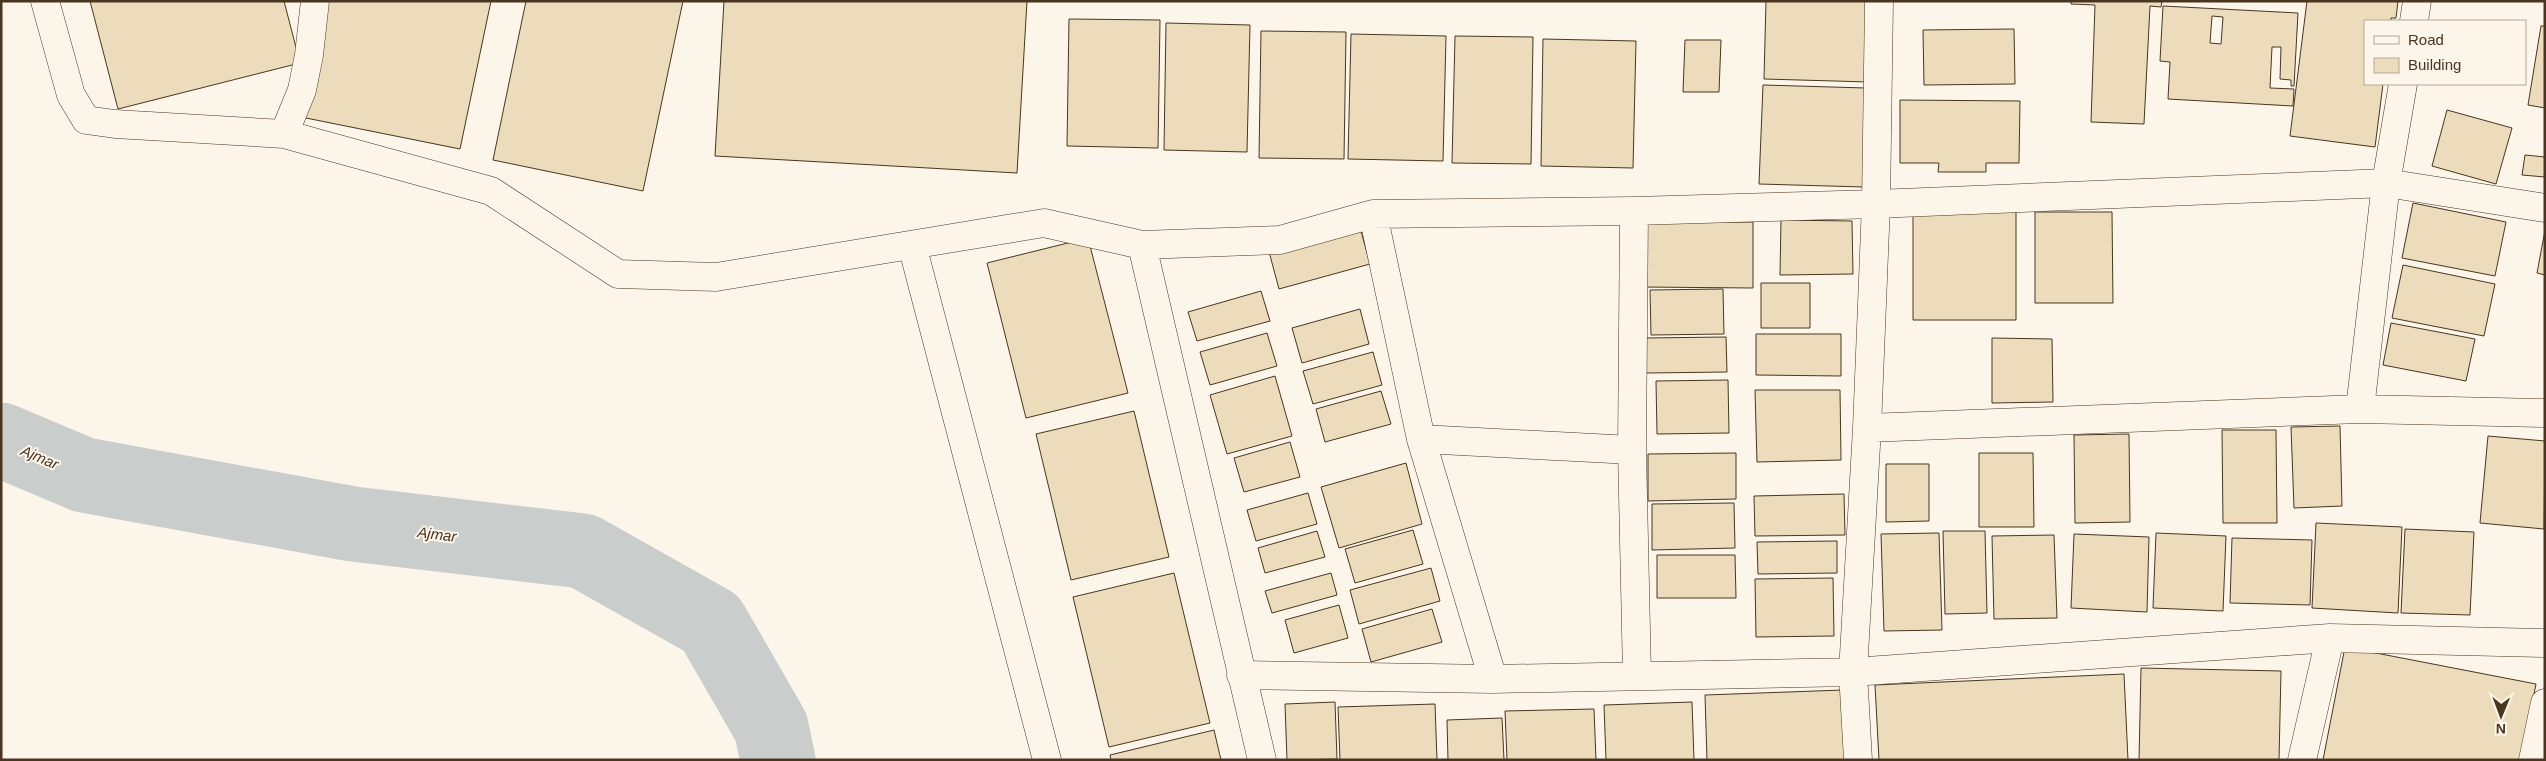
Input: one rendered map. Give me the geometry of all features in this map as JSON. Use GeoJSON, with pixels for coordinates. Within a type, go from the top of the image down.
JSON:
{"type":"FeatureCollection","features":[{"type":"Feature","properties":{"kind":"street"},"geometry":{"type":"LineString","coordinates":[[46,1],[71,95],[86,120],[115,124],[284,134],[491,191],[618,274],[716,277],[1044,223],[1142,245],[1280,240],[1373,214],[1634,211],[1876,204],[2386,184],[2545,208]]}},
{"type":"Feature","properties":{"kind":"street"},"geometry":{"type":"LineString","coordinates":[[284,134],[302,90],[309,54],[315,1]]}},
{"type":"Feature","properties":{"kind":"street"},"geometry":{"type":"LineString","coordinates":[[1858,760],[1853,672],[1867,428],[1876,204],[1879,1]]}},
{"type":"Feature","properties":{"kind":"street"},"geometry":{"type":"LineString","coordinates":[[2414,20],[2417,1]]}},
{"type":"Feature","properties":{"kind":"street"},"geometry":{"type":"LineString","coordinates":[[2360,408],[2386,184],[2403,85]]}},
{"type":"Feature","properties":{"kind":"street"},"geometry":{"type":"LineString","coordinates":[[1634,211],[1632,450],[1637,676]]}},
{"type":"Feature","properties":{"kind":"street"},"geometry":{"type":"LineString","coordinates":[[1373,214],[1421,439],[1493,679]]}},
{"type":"Feature","properties":{"kind":"street"},"geometry":{"type":"LineString","coordinates":[[912,245],[1047,760]]}},
{"type":"Feature","properties":{"kind":"street"},"geometry":{"type":"LineString","coordinates":[[1142,245],[1262,760]]}},
{"type":"Feature","properties":{"kind":"street"},"geometry":{"type":"LineString","coordinates":[[1867,428],[2360,408],[2545,413]]}},
{"type":"Feature","properties":{"kind":"street"},"geometry":{"type":"LineString","coordinates":[[1421,439],[1632,450]]}},
{"type":"Feature","properties":{"kind":"street"},"geometry":{"type":"LineString","coordinates":[[1241,676],[1493,679],[1853,672],[2330,638],[2545,643]]}},
{"type":"Feature","properties":{"kind":"street"},"geometry":{"type":"LineString","coordinates":[[2302,760],[2330,638]]}},
{"type":"Feature","properties":{"kind":"street"},"geometry":{"type":"LineString","coordinates":[[2533,760],[2545,703]]}},
{"type":"Feature","properties":{"kind":"building"},"geometry":{"type":"Polygon","coordinates":[[[90,1],[284,1],[300,63],[118,109],[90,1]]]}},
{"type":"Feature","properties":{"kind":"building"},"geometry":{"type":"Polygon","coordinates":[[[326,1],[491,1],[460,149],[301,117],[326,1]]]}},
{"type":"Feature","properties":{"kind":"building"},"geometry":{"type":"Polygon","coordinates":[[[526,1],[683,1],[643,191],[493,160],[526,1]]]}},
{"type":"Feature","properties":{"kind":"building"},"geometry":{"type":"Polygon","coordinates":[[[724,1],[1027,1],[1017,173],[715,156],[724,1]]]}},
{"type":"Feature","properties":{"kind":"building"},"geometry":{"type":"Polygon","coordinates":[[[1766,1],[1871,1],[1869,82],[1764,79],[1766,1]]]}},
{"type":"Feature","properties":{"kind":"building"},"geometry":{"type":"Polygon","coordinates":[[[2071,1],[2162,1],[2161,7],[2150,6],[2144,124],[2091,122],[2095,5],[2071,4],[2071,1]]]}},
{"type":"Feature","properties":{"kind":"building"},"geometry":{"type":"Polygon","coordinates":[[[2307,1],[2398,1],[2396,18],[2391,18],[2391,20],[2364,20],[2364,85],[2383,85],[2375,147],[2290,136],[2307,1]]]}},
{"type":"Feature","properties":{"kind":"building"},"geometry":{"type":"Polygon","coordinates":[[[2163,6],[2298,13],[2294,86],[2291,86],[2291,80],[2280,79],[2281,47],[2272,47],[2270,88],[2294,89],[2293,106],[2168,99],[2170,62],[2160,61],[2163,6]],[[2212,16],[2210,43],[2221,44],[2223,17],[2212,16]]]}},
{"type":"Feature","properties":{"kind":"building"},"geometry":{"type":"Polygon","coordinates":[[[1069,19],[1160,20],[1158,148],[1067,146],[1069,19]]]}},
{"type":"Feature","properties":{"kind":"building"},"geometry":{"type":"Polygon","coordinates":[[[1166,23],[1250,25],[1247,152],[1164,150],[1166,23]]]}},
{"type":"Feature","properties":{"kind":"building"},"geometry":{"type":"Polygon","coordinates":[[[2541,26],[2545,26],[2545,108],[2528,105],[2541,26]]]}},
{"type":"Feature","properties":{"kind":"building"},"geometry":{"type":"Polygon","coordinates":[[[2014,29],[2015,84],[1924,85],[1923,30],[2014,29]]]}},
{"type":"Feature","properties":{"kind":"building"},"geometry":{"type":"Polygon","coordinates":[[[1261,31],[1346,32],[1344,159],[1259,158],[1261,31]]]}},
{"type":"Feature","properties":{"kind":"building"},"geometry":{"type":"Polygon","coordinates":[[[1351,34],[1446,36],[1443,161],[1348,159],[1351,34]]]}},
{"type":"Feature","properties":{"kind":"building"},"geometry":{"type":"Polygon","coordinates":[[[1455,36],[1533,37],[1531,164],[1452,163],[1455,36]]]}},
{"type":"Feature","properties":{"kind":"building"},"geometry":{"type":"Polygon","coordinates":[[[1543,39],[1636,41],[1633,168],[1541,166],[1543,39]]]}},
{"type":"Feature","properties":{"kind":"building"},"geometry":{"type":"Polygon","coordinates":[[[1685,40],[1721,40],[1719,92],[1683,92],[1685,40]]]}},
{"type":"Feature","properties":{"kind":"building"},"geometry":{"type":"Polygon","coordinates":[[[1763,85],[1866,88],[1863,187],[1759,184],[1763,85]]]}},
{"type":"Feature","properties":{"kind":"building"},"geometry":{"type":"Polygon","coordinates":[[[1900,100],[2020,101],[2019,163],[1986,163],[1986,172],[1938,172],[1939,163],[1900,163],[1900,100]]]}},
{"type":"Feature","properties":{"kind":"building"},"geometry":{"type":"Polygon","coordinates":[[[2447,110],[2512,128],[2496,184],[2432,166],[2447,110]]]}},
{"type":"Feature","properties":{"kind":"building"},"geometry":{"type":"Polygon","coordinates":[[[2525,155],[2545,157],[2545,177],[2522,175],[2525,155]]]}},
{"type":"Feature","properties":{"kind":"building"},"geometry":{"type":"Polygon","coordinates":[[[2413,203],[2506,222],[2495,276],[2402,258],[2413,203]]]}},
{"type":"Feature","properties":{"kind":"building"},"geometry":{"type":"Polygon","coordinates":[[[1913,206],[2016,206],[2016,320],[1913,320],[1913,206]]]}},
{"type":"Feature","properties":{"kind":"building"},"geometry":{"type":"Polygon","coordinates":[[[2035,212],[2112,212],[2113,303],[2035,303],[2035,212]]]}},
{"type":"Feature","properties":{"kind":"building"},"geometry":{"type":"Polygon","coordinates":[[[1781,220],[1852,221],[1853,274],[1780,275],[1781,220]]]}},
{"type":"Feature","properties":{"kind":"building"},"geometry":{"type":"Polygon","coordinates":[[[1643,222],[1753,222],[1753,288],[1643,287],[1643,222]]]}},
{"type":"Feature","properties":{"kind":"building"},"geometry":{"type":"Polygon","coordinates":[[[1359,224],[1370,264],[1279,289],[1268,248],[1359,224]]]}},
{"type":"Feature","properties":{"kind":"building"},"geometry":{"type":"Polygon","coordinates":[[[2545,230],[2545,275],[2537,273],[2545,230]]]}},
{"type":"Feature","properties":{"kind":"building"},"geometry":{"type":"Polygon","coordinates":[[[1088,238],[1128,393],[1026,418],[987,263],[1088,238]]]}},
{"type":"Feature","properties":{"kind":"building"},"geometry":{"type":"Polygon","coordinates":[[[2403,265],[2495,284],[2484,336],[2392,318],[2403,265]]]}},
{"type":"Feature","properties":{"kind":"building"},"geometry":{"type":"Polygon","coordinates":[[[1761,283],[1810,283],[1810,328],[1761,328],[1761,283]]]}},
{"type":"Feature","properties":{"kind":"building"},"geometry":{"type":"Polygon","coordinates":[[[1723,289],[1724,334],[1651,335],[1650,290],[1723,289]]]}},
{"type":"Feature","properties":{"kind":"building"},"geometry":{"type":"Polygon","coordinates":[[[1261,291],[1270,321],[1197,341],[1188,312],[1261,291]]]}},
{"type":"Feature","properties":{"kind":"building"},"geometry":{"type":"Polygon","coordinates":[[[1360,309],[1369,344],[1302,363],[1292,328],[1360,309]]]}},
{"type":"Feature","properties":{"kind":"building"},"geometry":{"type":"Polygon","coordinates":[[[2391,323],[2475,339],[2466,381],[2383,365],[2391,323]]]}},
{"type":"Feature","properties":{"kind":"building"},"geometry":{"type":"Polygon","coordinates":[[[1267,333],[1277,366],[1210,385],[1200,352],[1267,333]]]}},
{"type":"Feature","properties":{"kind":"building"},"geometry":{"type":"Polygon","coordinates":[[[1756,334],[1841,334],[1841,376],[1756,375],[1756,334]]]}},
{"type":"Feature","properties":{"kind":"building"},"geometry":{"type":"Polygon","coordinates":[[[1726,337],[1727,372],[1646,373],[1646,338],[1726,337]]]}},
{"type":"Feature","properties":{"kind":"building"},"geometry":{"type":"Polygon","coordinates":[[[1992,338],[2052,339],[2053,402],[1992,403],[1992,338]]]}},
{"type":"Feature","properties":{"kind":"building"},"geometry":{"type":"Polygon","coordinates":[[[1373,352],[1382,385],[1313,404],[1303,371],[1373,352]]]}},
{"type":"Feature","properties":{"kind":"building"},"geometry":{"type":"Polygon","coordinates":[[[1275,376],[1292,436],[1227,454],[1210,395],[1275,376]]]}},
{"type":"Feature","properties":{"kind":"building"},"geometry":{"type":"Polygon","coordinates":[[[1728,380],[1729,433],[1657,434],[1656,381],[1728,380]]]}},
{"type":"Feature","properties":{"kind":"building"},"geometry":{"type":"Polygon","coordinates":[[[1755,390],[1840,390],[1841,460],[1757,462],[1755,390]]]}},
{"type":"Feature","properties":{"kind":"building"},"geometry":{"type":"Polygon","coordinates":[[[1381,391],[1391,424],[1325,442],[1316,409],[1381,391]]]}},
{"type":"Feature","properties":{"kind":"building"},"geometry":{"type":"Polygon","coordinates":[[[1134,411],[1169,557],[1071,580],[1036,434],[1134,411]]]}},
{"type":"Feature","properties":{"kind":"building"},"geometry":{"type":"Polygon","coordinates":[[[2340,426],[2342,506],[2294,508],[2291,427],[2340,426]]]}},
{"type":"Feature","properties":{"kind":"building"},"geometry":{"type":"Polygon","coordinates":[[[2222,430],[2276,430],[2277,523],[2223,523],[2222,430]]]}},
{"type":"Feature","properties":{"kind":"building"},"geometry":{"type":"Polygon","coordinates":[[[2129,434],[2130,522],[2075,523],[2074,435],[2129,434]]]}},
{"type":"Feature","properties":{"kind":"building"},"geometry":{"type":"Polygon","coordinates":[[[2488,436],[2545,441],[2544,529],[2480,523],[2488,436]]]}},
{"type":"Feature","properties":{"kind":"building"},"geometry":{"type":"Polygon","coordinates":[[[1290,442],[1300,477],[1244,492],[1234,458],[1290,442]]]}},
{"type":"Feature","properties":{"kind":"building"},"geometry":{"type":"Polygon","coordinates":[[[1736,453],[1736,499],[1648,501],[1648,454],[1736,453]]]}},
{"type":"Feature","properties":{"kind":"building"},"geometry":{"type":"Polygon","coordinates":[[[1979,453],[2033,453],[2034,527],[1979,527],[1979,453]]]}},
{"type":"Feature","properties":{"kind":"building"},"geometry":{"type":"Polygon","coordinates":[[[1406,463],[1422,524],[1339,548],[1321,487],[1406,463]]]}},
{"type":"Feature","properties":{"kind":"building"},"geometry":{"type":"Polygon","coordinates":[[[1886,464],[1929,464],[1929,521],[1886,522],[1886,464]]]}},
{"type":"Feature","properties":{"kind":"building"},"geometry":{"type":"Polygon","coordinates":[[[1308,493],[1317,524],[1256,541],[1247,510],[1308,493]]]}},
{"type":"Feature","properties":{"kind":"building"},"geometry":{"type":"Polygon","coordinates":[[[1844,494],[1845,535],[1755,536],[1754,496],[1844,494]]]}},
{"type":"Feature","properties":{"kind":"building"},"geometry":{"type":"Polygon","coordinates":[[[1734,503],[1735,548],[1652,550],[1652,504],[1734,503]]]}},
{"type":"Feature","properties":{"kind":"building"},"geometry":{"type":"Polygon","coordinates":[[[2316,523],[2402,527],[2398,613],[2312,608],[2316,523]]]}},
{"type":"Feature","properties":{"kind":"building"},"geometry":{"type":"Polygon","coordinates":[[[2405,529],[2474,532],[2470,615],[2401,613],[2405,529]]]}},
{"type":"Feature","properties":{"kind":"building"},"geometry":{"type":"Polygon","coordinates":[[[1413,530],[1423,564],[1355,583],[1345,549],[1413,530]]]}},
{"type":"Feature","properties":{"kind":"building"},"geometry":{"type":"Polygon","coordinates":[[[1317,531],[1325,557],[1265,573],[1258,548],[1317,531]]]}},
{"type":"Feature","properties":{"kind":"building"},"geometry":{"type":"Polygon","coordinates":[[[1943,531],[1985,531],[1987,613],[1945,614],[1943,531]]]}},
{"type":"Feature","properties":{"kind":"building"},"geometry":{"type":"Polygon","coordinates":[[[1939,533],[1942,630],[1884,631],[1881,534],[1939,533]]]}},
{"type":"Feature","properties":{"kind":"building"},"geometry":{"type":"Polygon","coordinates":[[[2156,533],[2226,536],[2223,611],[2153,608],[2156,533]]]}},
{"type":"Feature","properties":{"kind":"building"},"geometry":{"type":"Polygon","coordinates":[[[2074,534],[2149,537],[2147,612],[2071,608],[2074,534]]]}},
{"type":"Feature","properties":{"kind":"building"},"geometry":{"type":"Polygon","coordinates":[[[2054,535],[2057,618],[1994,619],[1992,536],[2054,535]]]}},
{"type":"Feature","properties":{"kind":"building"},"geometry":{"type":"Polygon","coordinates":[[[2232,538],[2312,540],[2310,605],[2230,603],[2232,538]]]}},
{"type":"Feature","properties":{"kind":"building"},"geometry":{"type":"Polygon","coordinates":[[[1837,541],[1837,573],[1758,574],[1757,542],[1837,541]]]}},
{"type":"Feature","properties":{"kind":"building"},"geometry":{"type":"Polygon","coordinates":[[[1657,555],[1735,555],[1736,598],[1657,598],[1657,555]]]}},
{"type":"Feature","properties":{"kind":"building"},"geometry":{"type":"Polygon","coordinates":[[[1431,568],[1440,601],[1359,624],[1350,590],[1431,568]]]}},
{"type":"Feature","properties":{"kind":"building"},"geometry":{"type":"Polygon","coordinates":[[[1174,573],[1210,723],[1109,747],[1073,597],[1174,573]]]}},
{"type":"Feature","properties":{"kind":"building"},"geometry":{"type":"Polygon","coordinates":[[[1331,573],[1337,595],[1272,613],[1265,591],[1331,573]]]}},
{"type":"Feature","properties":{"kind":"building"},"geometry":{"type":"Polygon","coordinates":[[[1833,578],[1834,636],[1756,637],[1755,579],[1833,578]]]}},
{"type":"Feature","properties":{"kind":"building"},"geometry":{"type":"Polygon","coordinates":[[[1339,605],[1348,638],[1294,653],[1285,620],[1339,605]]]}},
{"type":"Feature","properties":{"kind":"building"},"geometry":{"type":"Polygon","coordinates":[[[1432,609],[1442,642],[1371,662],[1362,629],[1432,609]]]}},
{"type":"Feature","properties":{"kind":"building"},"geometry":{"type":"Polygon","coordinates":[[[2345,647],[2536,684],[2521,760],[2323,760],[2345,647]]]}},
{"type":"Feature","properties":{"kind":"building"},"geometry":{"type":"Polygon","coordinates":[[[2141,668],[2281,671],[2279,760],[2139,760],[2141,668]]]}},
{"type":"Feature","properties":{"kind":"building"},"geometry":{"type":"Polygon","coordinates":[[[2124,674],[2128,760],[1879,760],[1875,685],[2124,674]]]}},
{"type":"Feature","properties":{"kind":"building"},"geometry":{"type":"Polygon","coordinates":[[[1843,690],[1845,760],[1707,760],[1705,695],[1843,690]]]}},
{"type":"Feature","properties":{"kind":"building"},"geometry":{"type":"Polygon","coordinates":[[[1335,702],[1337,759],[1287,760],[1285,704],[1335,702]]]}},
{"type":"Feature","properties":{"kind":"building"},"geometry":{"type":"Polygon","coordinates":[[[1692,702],[1694,760],[1606,760],[1604,705],[1692,702]]]}},
{"type":"Feature","properties":{"kind":"building"},"geometry":{"type":"Polygon","coordinates":[[[1435,704],[1437,760],[1340,760],[1338,707],[1435,704]]]}},
{"type":"Feature","properties":{"kind":"building"},"geometry":{"type":"Polygon","coordinates":[[[1594,709],[1596,760],[1507,760],[1505,711],[1594,709]]]}},
{"type":"Feature","properties":{"kind":"building"},"geometry":{"type":"Polygon","coordinates":[[[1502,718],[1504,760],[1448,760],[1447,720],[1502,718]]]}},
{"type":"Feature","properties":{"kind":"building"},"geometry":{"type":"Polygon","coordinates":[[[1214,730],[1221,760],[1111,760],[1110,755],[1214,730]]]}},
{"type":"Feature","properties":{"kind":"waterway","name":"Ajmar"},"geometry":{"type":"LineString","coordinates":[[1,440],[84,475],[353,524],[583,551],[711,623],[771,727],[778,760]]}}]}
